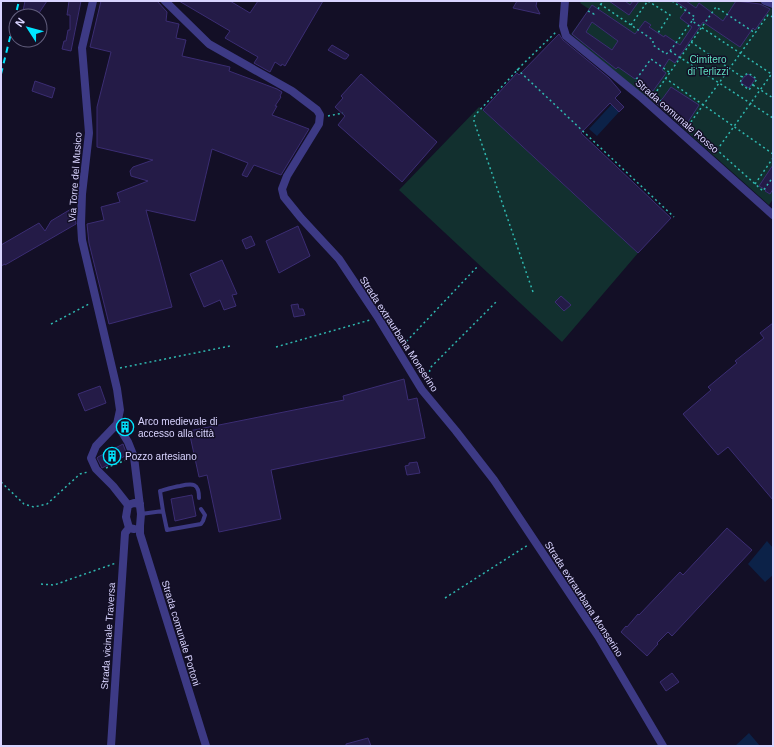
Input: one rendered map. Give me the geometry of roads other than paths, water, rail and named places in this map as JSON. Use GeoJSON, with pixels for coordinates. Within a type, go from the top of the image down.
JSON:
{"type":"FeatureCollection","features":[{"type":"Feature","properties":{"kind":"street","name":"Via Torre del Musico"},"geometry":{"type":"LineString","coordinates":[[93,1],[82,48],[89,132],[82,194],[81,224],[82,240],[117,389],[120,410],[117,424]]}},
{"type":"Feature","properties":{"kind":"street","name":"Strada extraurbana Monserino"},"geometry":{"type":"LineString","coordinates":[[165,1],[209,44],[292,91],[317,110],[320,115],[319,124],[287,176],[282,189],[284,197],[301,218],[339,259],[377,316],[422,390],[494,480],[598,636],[663,746]]}},
{"type":"Feature","properties":{"kind":"street","name":"Strada comunale Rosso"},"geometry":{"type":"LineString","coordinates":[[565,1],[563,26],[566,36],[642,98],[773,215]]}},
{"type":"Feature","properties":{"kind":"street"},"geometry":{"type":"LineString","coordinates":[[765,1],[773,4]]}},
{"type":"Feature","properties":{"kind":"street"},"geometry":{"type":"LineString","coordinates":[[140,504],[134,502],[128,505],[113,486],[96,470],[91,458],[96,446],[117,424],[128,442],[134,457],[142,514]]}},
{"type":"Feature","properties":{"kind":"street","name":"Strada vicinale Traversa"},"geometry":{"type":"LineString","coordinates":[[111,746],[125,533],[129,528],[126,517],[128,505]]}},
{"type":"Feature","properties":{"kind":"street","name":"Strada comunale Portoni"},"geometry":{"type":"LineString","coordinates":[[142,514],[140,534],[206,746]]}},
{"type":"Feature","properties":{"kind":"street"},"geometry":{"type":"LineString","coordinates":[[129,528],[134,529],[140,526]]}},
{"type":"Feature","properties":{"kind":"lane"},"geometry":{"type":"LineString","coordinates":[[199,498],[199,490],[194,484],[160,490],[166,530],[201,524],[205,515],[201,509]]}},
{"type":"Feature","properties":{"kind":"lane"},"geometry":{"type":"LineString","coordinates":[[142,514],[163,511]]}},
{"type":"Feature","properties":{"kind":"water"},"geometry":{"type":"Polygon","coordinates":[[[612,104],[619,112],[597,136],[589,129],[612,104]]]}},
{"type":"Feature","properties":{"kind":"water"},"geometry":{"type":"Polygon","coordinates":[[[767,541],[773,548],[773,575],[765,582],[748,564],[767,541]]]}},
{"type":"Feature","properties":{"kind":"water"},"geometry":{"type":"Polygon","coordinates":[[[749,733],[760,746],[735,746],[749,733]]]}},
{"type":"Feature","properties":{"kind":"railway"},"geometry":{"type":"LineString","coordinates":[[1,74],[19,1]]}},
{"type":"Feature","properties":{"kind":"place","name":"Arco medievale di accesso alla città"},"geometry":{"type":"Point","coordinates":[125,427]}},
{"type":"Feature","properties":{"kind":"place","name":"Pozzo artesiano"},"geometry":{"type":"Point","coordinates":[112,456]}},
{"type":"Feature","properties":{"kind":"park label","name":"Cimitero di Terlizzi"},"geometry":{"type":"Point","coordinates":[708,64]}}]}
